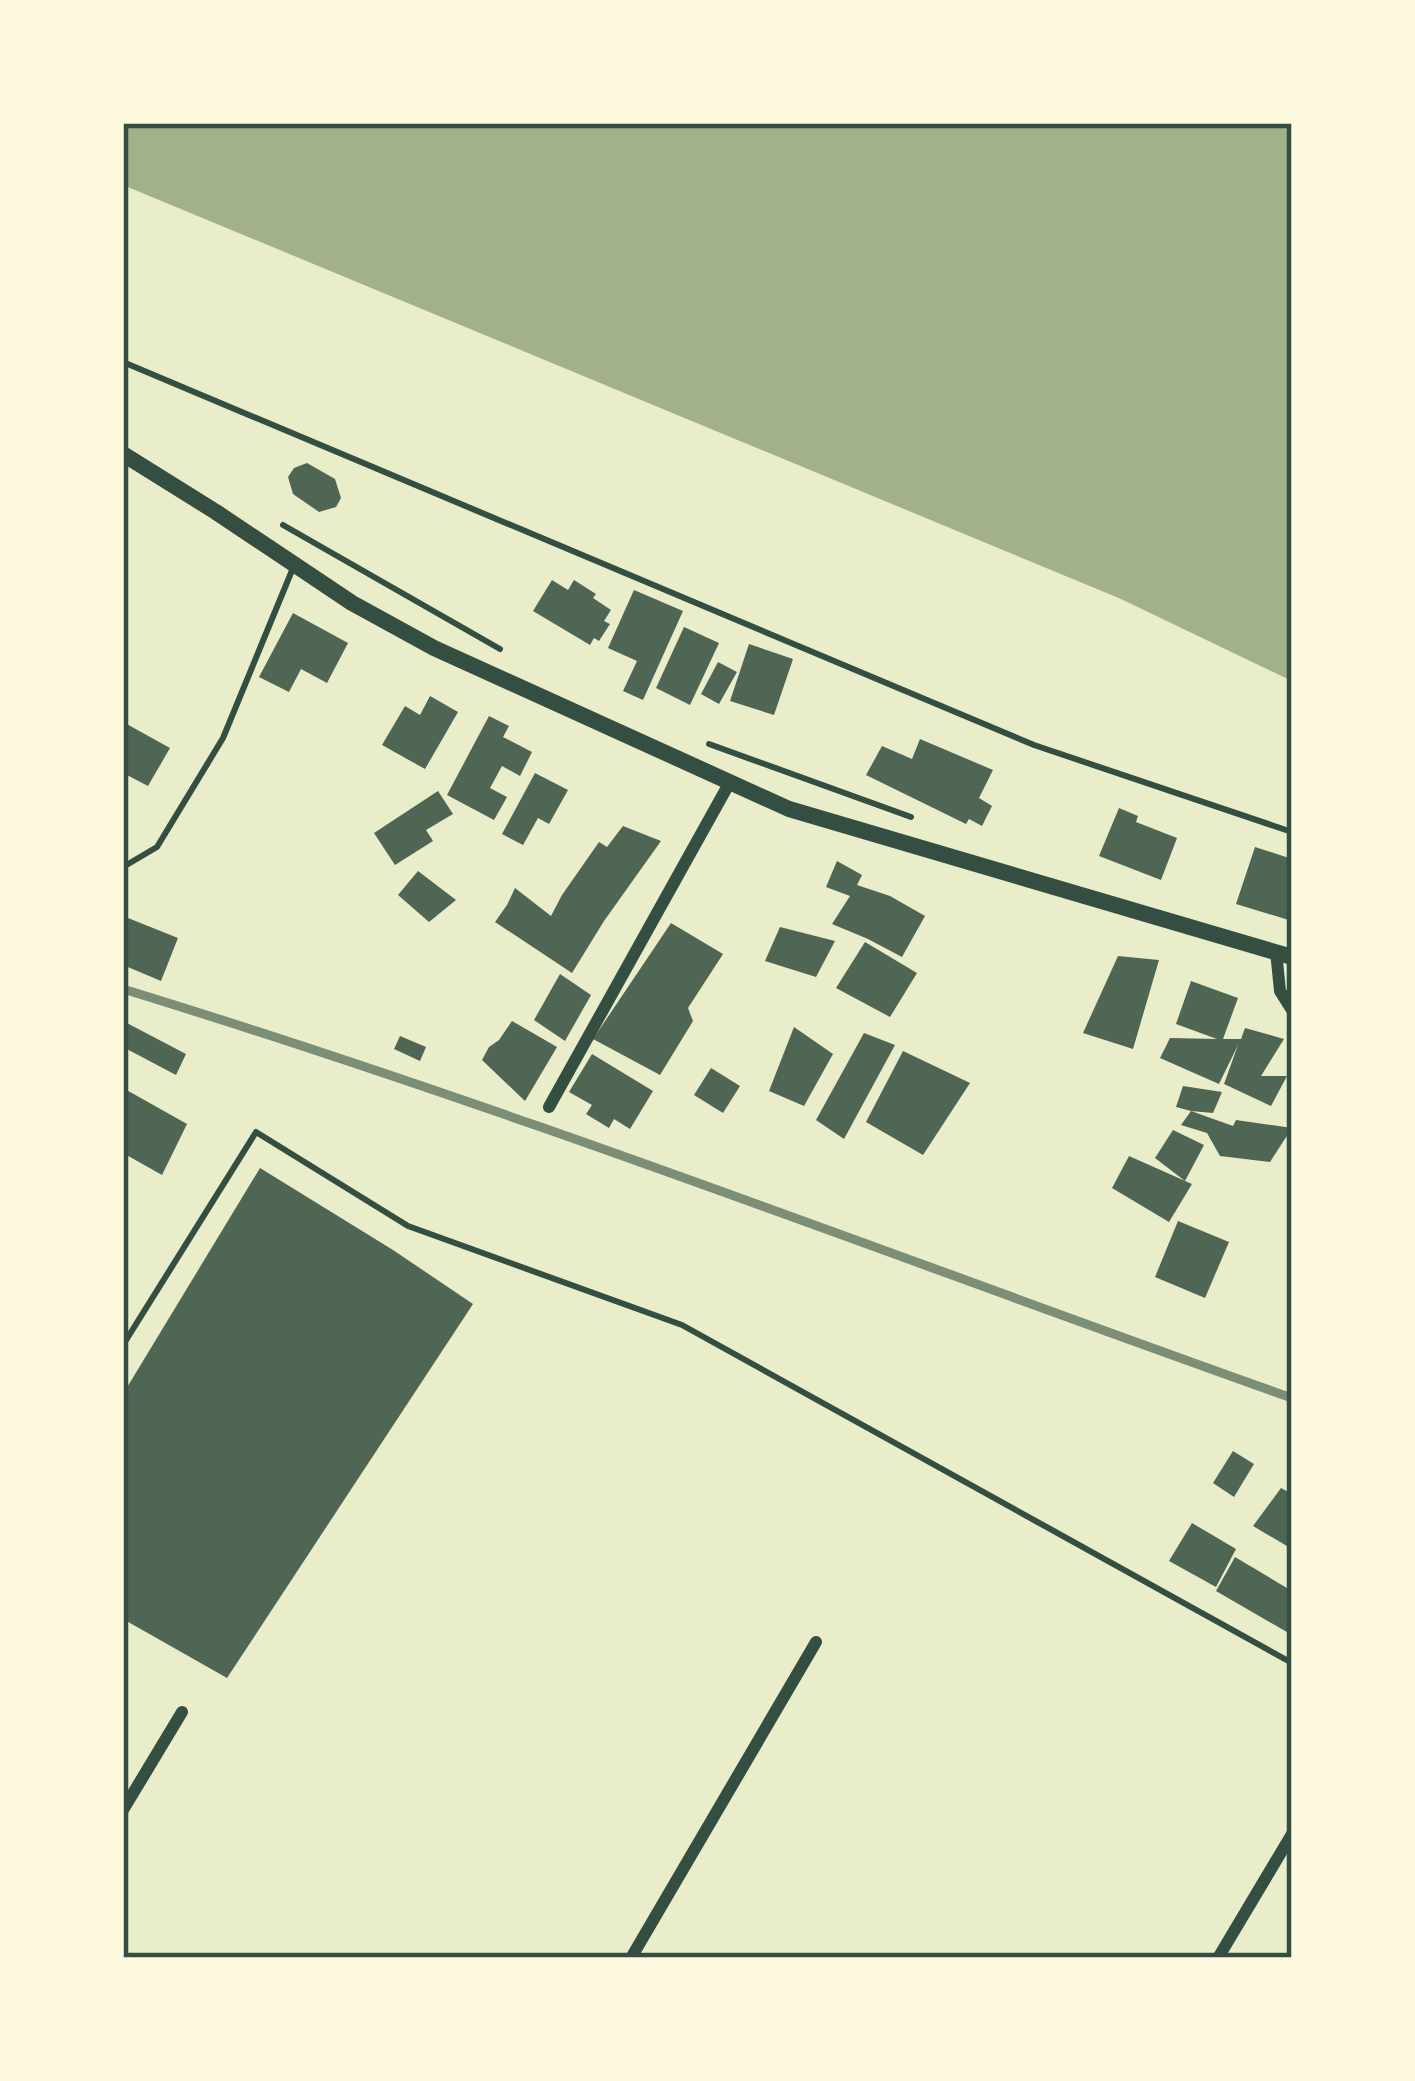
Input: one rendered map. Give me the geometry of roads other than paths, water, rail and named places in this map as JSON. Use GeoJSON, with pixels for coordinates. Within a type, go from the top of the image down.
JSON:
{"type":"FeatureCollection","features":[{"type":"Feature","properties":{"kind":"street"},"geometry":{"type":"LineString","coordinates":[[123,454],[352,603],[434,648],[789,809],[1284,954],[1280,992],[1292,1010]]}},
{"type":"Feature","properties":{"kind":"street"},"geometry":{"type":"LineString","coordinates":[[549,1107],[730,782]]}},
{"type":"Feature","properties":{"kind":"street"},"geometry":{"type":"LineString","coordinates":[[631,1958],[816,1642]]}},
{"type":"Feature","properties":{"kind":"street"},"geometry":{"type":"LineString","coordinates":[[123,1810],[182,1712]]}},
{"type":"Feature","properties":{"kind":"street"},"geometry":{"type":"LineString","coordinates":[[1218,1958],[1292,1834]]}},
{"type":"Feature","properties":{"kind":"lane"},"geometry":{"type":"LineString","coordinates":[[123,867],[157,847],[224,738],[295,564]]}},
{"type":"Feature","properties":{"kind":"lane"},"geometry":{"type":"LineString","coordinates":[[123,1345],[256,1132],[408,1226],[682,1325],[1292,1663]]}},
{"type":"Feature","properties":{"kind":"railway"},"geometry":{"type":"LineString","coordinates":[[123,989],[564,1135],[1292,1398]]}}]}
